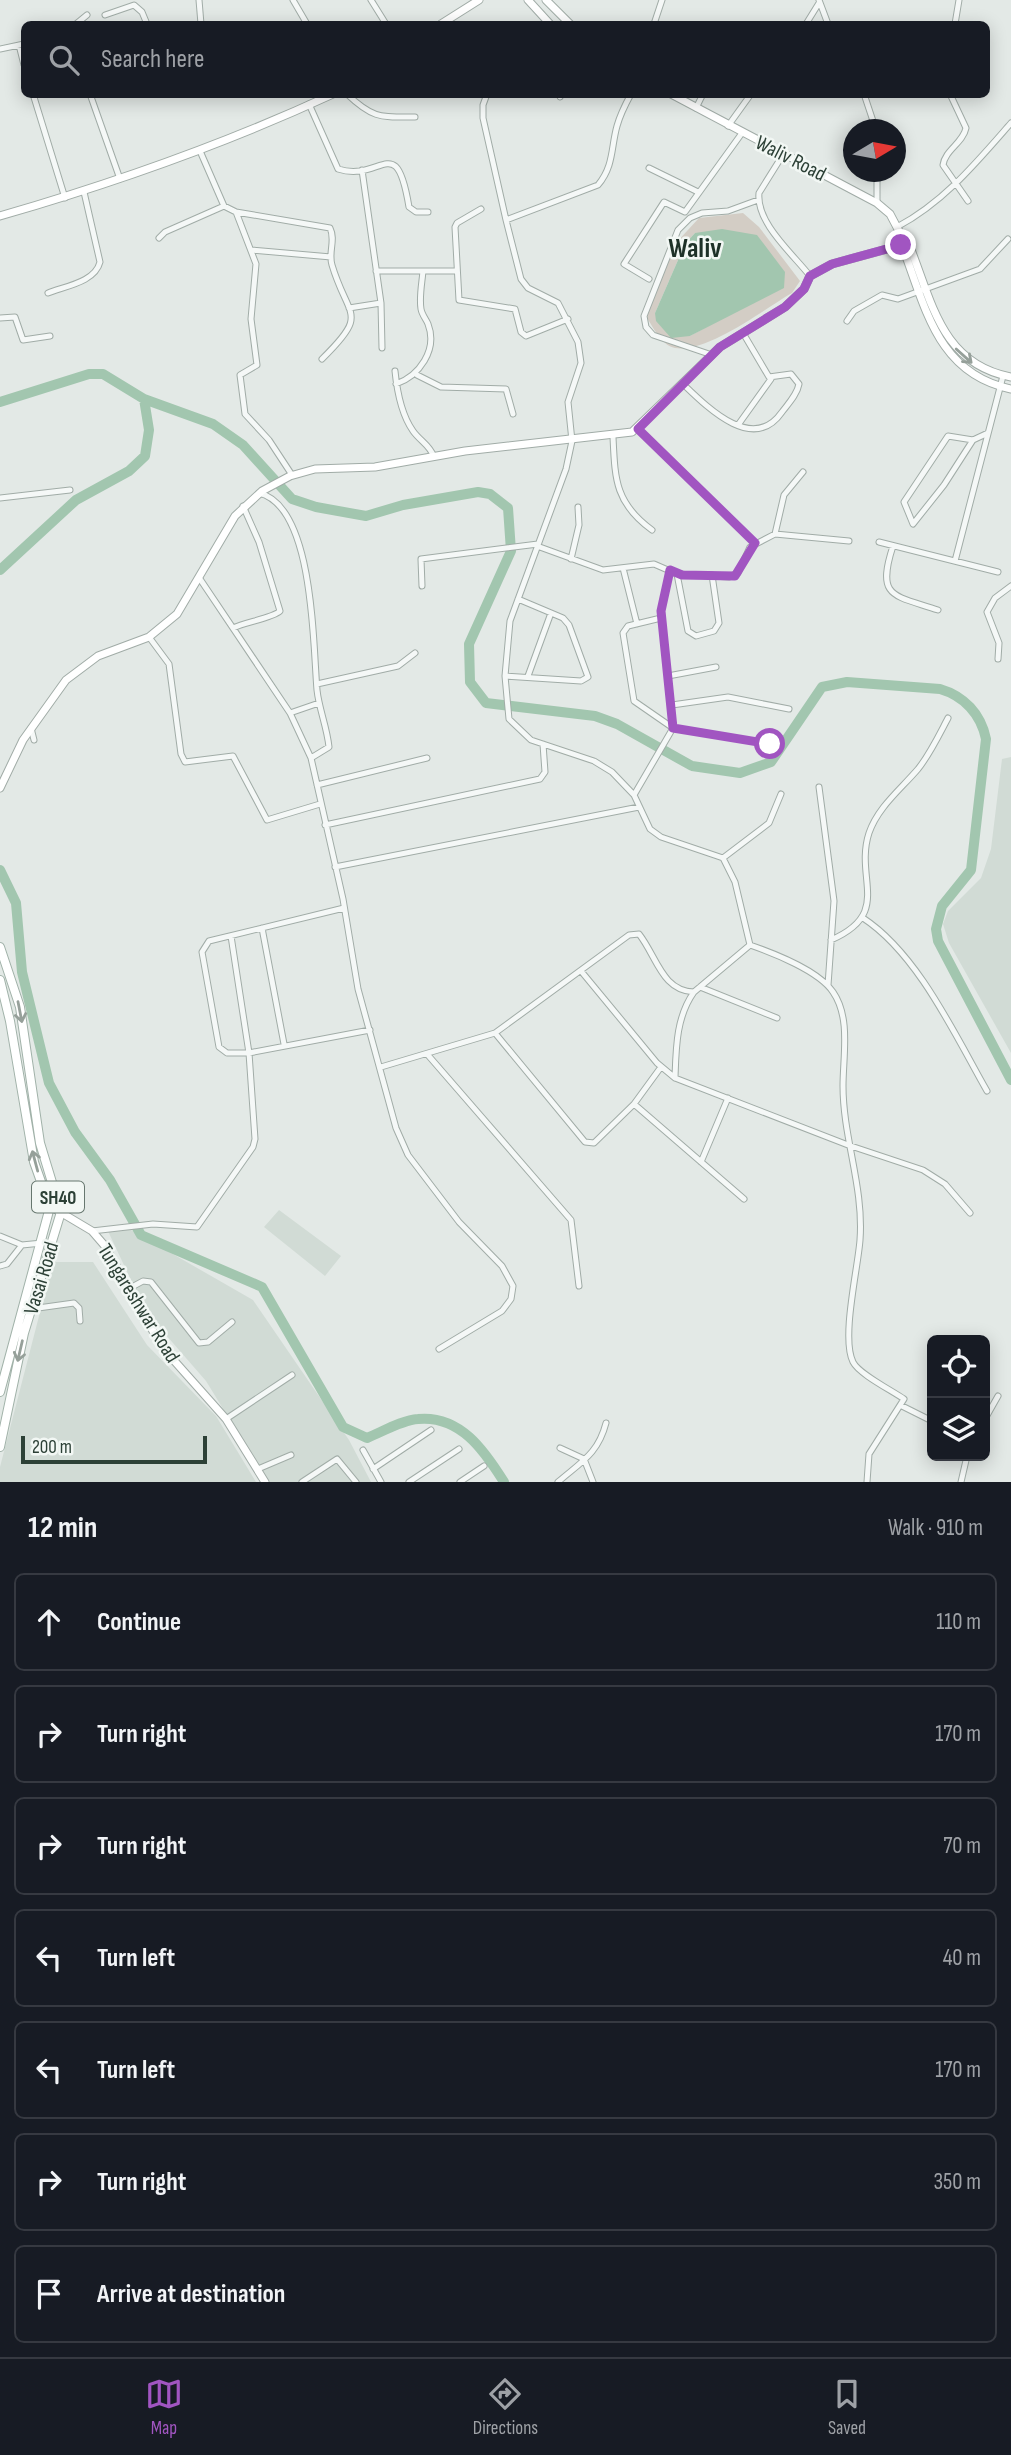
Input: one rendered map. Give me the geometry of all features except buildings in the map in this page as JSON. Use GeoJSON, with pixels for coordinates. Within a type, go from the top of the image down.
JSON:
{"type":"FeatureCollection","features":[{"type":"Feature","properties":{"kind":"main road","name":"SH40"},"geometry":{"type":"LineString","coordinates":[[0,947],[20,1007],[40,1143],[61,1212]]}},
{"type":"Feature","properties":{"kind":"main road","name":"SH40"},"geometry":{"type":"LineString","coordinates":[[0,980],[10,1021],[34,1162],[50,1206]]}},
{"type":"Feature","properties":{"kind":"main road","name":"Vasai Road"},"geometry":{"type":"LineString","coordinates":[[0,1392],[3,1362],[43,1243],[50,1206]]}},
{"type":"Feature","properties":{"kind":"main road","name":"Vasai Road"},"geometry":{"type":"LineString","coordinates":[[0,1447],[31,1308],[61,1212]]}},
{"type":"Feature","properties":{"kind":"street"},"geometry":{"type":"LineString","coordinates":[[199,0],[201,21]]}},
{"type":"Feature","properties":{"kind":"street"},"geometry":{"type":"LineString","coordinates":[[293,0],[305,21]]}},
{"type":"Feature","properties":{"kind":"street"},"geometry":{"type":"LineString","coordinates":[[371,0],[384,21]]}},
{"type":"Feature","properties":{"kind":"street"},"geometry":{"type":"LineString","coordinates":[[446,21],[479,0]]}},
{"type":"Feature","properties":{"kind":"street"},"geometry":{"type":"LineString","coordinates":[[528,0],[547,21]]}},
{"type":"Feature","properties":{"kind":"street"},"geometry":{"type":"LineString","coordinates":[[546,0],[567,21]]}},
{"type":"Feature","properties":{"kind":"street"},"geometry":{"type":"LineString","coordinates":[[655,21],[662,0]]}},
{"type":"Feature","properties":{"kind":"street"},"geometry":{"type":"LineString","coordinates":[[955,21],[958,0]]}},
{"type":"Feature","properties":{"kind":"street"},"geometry":{"type":"LineString","coordinates":[[808,21],[819,1]]}},
{"type":"Feature","properties":{"kind":"street"},"geometry":{"type":"LineString","coordinates":[[819,1],[827,21]]}},
{"type":"Feature","properties":{"kind":"street"},"geometry":{"type":"LineString","coordinates":[[105,15],[134,5],[142,12],[146,21]]}},
{"type":"Feature","properties":{"kind":"street"},"geometry":{"type":"LineString","coordinates":[[80,21],[87,15]]}},
{"type":"Feature","properties":{"kind":"street"},"geometry":{"type":"LineString","coordinates":[[0,49],[21,45]]}},
{"type":"Feature","properties":{"kind":"street"},"geometry":{"type":"LineString","coordinates":[[34,98],[65,198]]}},
{"type":"Feature","properties":{"kind":"street"},"geometry":{"type":"LineString","coordinates":[[91,98],[120,179]]}},
{"type":"Feature","properties":{"kind":"street"},"geometry":{"type":"LineString","coordinates":[[0,216],[84,192],[200,151],[323,98]]}},
{"type":"Feature","properties":{"kind":"street"},"geometry":{"type":"LineString","coordinates":[[351,98],[367,113],[379,117],[415,117]]}},
{"type":"Feature","properties":{"kind":"street"},"geometry":{"type":"LineString","coordinates":[[486,98],[483,118],[521,279],[528,288],[553,299],[568,319],[581,356],[568,402],[572,440],[566,470],[510,621],[505,676],[506,712],[515,728],[543,744],[594,761],[612,772],[634,795],[650,829],[661,837],[723,858],[735,882],[750,945]]}},
{"type":"Feature","properties":{"kind":"street"},"geometry":{"type":"LineString","coordinates":[[506,220],[598,184],[609,167],[616,128],[629,98]]}},
{"type":"Feature","properties":{"kind":"street","name":"Waliv Road"},"geometry":{"type":"LineString","coordinates":[[678,98],[728,127],[785,153],[877,203],[890,214],[898,230]]}},
{"type":"Feature","properties":{"kind":"street"},"geometry":{"type":"LineString","coordinates":[[696,108],[701,98]]}},
{"type":"Feature","properties":{"kind":"street"},"geometry":{"type":"LineString","coordinates":[[728,127],[748,98]]}},
{"type":"Feature","properties":{"kind":"street"},"geometry":{"type":"LineString","coordinates":[[865,98],[872,119]]}},
{"type":"Feature","properties":{"kind":"street"},"geometry":{"type":"LineString","coordinates":[[952,98],[966,128],[963,138],[943,160],[945,169],[958,183],[968,201]]}},
{"type":"Feature","properties":{"kind":"street"},"geometry":{"type":"LineString","coordinates":[[309,104],[338,169],[362,170],[388,164],[396,166],[404,174],[410,206],[416,212],[428,212]]}},
{"type":"Feature","properties":{"kind":"street"},"geometry":{"type":"LineString","coordinates":[[1011,123],[958,183],[898,230],[947,353],[981,380],[1011,389]]}},
{"type":"Feature","properties":{"kind":"street"},"geometry":{"type":"LineString","coordinates":[[649,279],[624,264],[664,202],[685,212],[742,133]]}},
{"type":"Feature","properties":{"kind":"street"},"geometry":{"type":"LineString","coordinates":[[200,151],[224,206],[236,212],[330,228],[333,235],[331,257],[352,320],[348,333],[322,359]]}},
{"type":"Feature","properties":{"kind":"street"},"geometry":{"type":"LineString","coordinates":[[785,153],[759,193],[758,200],[767,223],[810,276]]}},
{"type":"Feature","properties":{"kind":"street"},"geometry":{"type":"LineString","coordinates":[[649,168],[698,192]]}},
{"type":"Feature","properties":{"kind":"street"},"geometry":{"type":"LineString","coordinates":[[362,170],[381,303],[382,348]]}},
{"type":"Feature","properties":{"kind":"street"},"geometry":{"type":"LineString","coordinates":[[877,182],[877,203]]}},
{"type":"Feature","properties":{"kind":"street"},"geometry":{"type":"LineString","coordinates":[[48,293],[91,276],[98,269],[100,262],[84,192]]}},
{"type":"Feature","properties":{"kind":"street"},"geometry":{"type":"LineString","coordinates":[[712,355],[653,335],[646,327],[644,316],[678,230],[690,218],[702,213],[728,211],[758,200]]}},
{"type":"Feature","properties":{"kind":"street"},"geometry":{"type":"LineString","coordinates":[[159,238],[165,232],[224,206]]}},
{"type":"Feature","properties":{"kind":"street"},"geometry":{"type":"LineString","coordinates":[[481,209],[457,223],[456,271],[459,300],[513,307],[523,335],[568,319]]}},
{"type":"Feature","properties":{"kind":"street"},"geometry":{"type":"LineString","coordinates":[[236,212],[252,250],[257,277],[251,319],[257,365],[240,375],[242,406],[291,476]]}},
{"type":"Feature","properties":{"kind":"street"},"geometry":{"type":"LineString","coordinates":[[848,321],[854,311],[882,295],[898,299],[980,269],[1008,239]]}},
{"type":"Feature","properties":{"kind":"street"},"geometry":{"type":"LineString","coordinates":[[0,788],[32,728],[55,693],[78,669],[98,656],[149,637],[177,614],[243,506],[261,492],[291,476],[315,469],[375,467],[465,451],[613,437],[638,429],[712,355],[785,307],[804,289],[810,276],[832,264],[905,244]]}},
{"type":"Feature","properties":{"kind":"street"},"geometry":{"type":"LineString","coordinates":[[252,250],[331,257]]}},
{"type":"Feature","properties":{"kind":"street"},"geometry":{"type":"LineString","coordinates":[[376,271],[456,271]]}},
{"type":"Feature","properties":{"kind":"street"},"geometry":{"type":"LineString","coordinates":[[396,384],[417,374],[423,367],[429,337],[428,322],[421,312],[423,271]]}},
{"type":"Feature","properties":{"kind":"street"},"geometry":{"type":"LineString","coordinates":[[922,289],[957,352],[980,369],[1007,377],[1000,387],[955,561]]}},
{"type":"Feature","properties":{"kind":"street"},"geometry":{"type":"LineString","coordinates":[[349,308],[381,303]]}},
{"type":"Feature","properties":{"kind":"street"},"geometry":{"type":"LineString","coordinates":[[0,318],[15,317],[23,340],[50,336]]}},
{"type":"Feature","properties":{"kind":"street"},"geometry":{"type":"LineString","coordinates":[[743,333],[763,370],[771,379]]}},
{"type":"Feature","properties":{"kind":"street"},"geometry":{"type":"LineString","coordinates":[[394,371],[408,422],[431,448],[434,457]]}},
{"type":"Feature","properties":{"kind":"street"},"geometry":{"type":"LineString","coordinates":[[417,374],[441,387],[506,389],[513,414]]}},
{"type":"Feature","properties":{"kind":"street"},"geometry":{"type":"LineString","coordinates":[[682,383],[720,416],[738,425],[753,430],[773,424],[798,389],[797,380],[791,374],[771,379],[738,425]]}},
{"type":"Feature","properties":{"kind":"street"},"geometry":{"type":"LineString","coordinates":[[638,429],[755,543]]}},
{"type":"Feature","properties":{"kind":"street"},"geometry":{"type":"LineString","coordinates":[[973,440],[948,436],[904,502],[913,524],[944,485],[973,440],[988,433]]}},
{"type":"Feature","properties":{"kind":"street"},"geometry":{"type":"LineString","coordinates":[[613,437],[615,471],[624,504],[652,530]]}},
{"type":"Feature","properties":{"kind":"street"},"geometry":{"type":"LineString","coordinates":[[775,534],[784,495],[803,472]]}},
{"type":"Feature","properties":{"kind":"street"},"geometry":{"type":"LineString","coordinates":[[0,498],[70,490]]}},
{"type":"Feature","properties":{"kind":"street"},"geometry":{"type":"LineString","coordinates":[[261,492],[280,505],[293,529],[311,598],[319,703],[329,747],[311,758]]}},
{"type":"Feature","properties":{"kind":"street"},"geometry":{"type":"LineString","coordinates":[[233,628],[280,611],[260,542],[243,506]]}},
{"type":"Feature","properties":{"kind":"street"},"geometry":{"type":"LineString","coordinates":[[570,559],[579,525],[578,507]]}},
{"type":"Feature","properties":{"kind":"street"},"geometry":{"type":"LineString","coordinates":[[422,586],[421,559],[537,545],[603,570],[654,564],[677,574],[735,576],[755,543],[775,534],[849,541]]}},
{"type":"Feature","properties":{"kind":"street"},"geometry":{"type":"LineString","coordinates":[[879,542],[998,572]]}},
{"type":"Feature","properties":{"kind":"street"},"geometry":{"type":"LineString","coordinates":[[892,546],[884,575],[886,584],[898,597],[938,610]]}},
{"type":"Feature","properties":{"kind":"street"},"geometry":{"type":"LineString","coordinates":[[623,568],[637,624]]}},
{"type":"Feature","properties":{"kind":"street"},"geometry":{"type":"LineString","coordinates":[[634,795],[673,728],[661,618],[661,601],[670,570]]}},
{"type":"Feature","properties":{"kind":"street"},"geometry":{"type":"LineString","coordinates":[[677,574],[688,631],[696,636],[714,631],[719,623],[712,575]]}},
{"type":"Feature","properties":{"kind":"street"},"geometry":{"type":"LineString","coordinates":[[200,579],[290,713],[311,758],[344,908],[358,989],[396,1128],[408,1155],[459,1222],[502,1266],[513,1286],[511,1299],[502,1311],[439,1349]]}},
{"type":"Feature","properties":{"kind":"street"},"geometry":{"type":"LineString","coordinates":[[998,659],[999,643],[987,612],[995,598],[1011,586]]}},
{"type":"Feature","properties":{"kind":"street"},"geometry":{"type":"LineString","coordinates":[[505,676],[581,681],[588,677],[569,625],[551,613],[518,599]]}},
{"type":"Feature","properties":{"kind":"street"},"geometry":{"type":"LineString","coordinates":[[528,677],[551,613]]}},
{"type":"Feature","properties":{"kind":"street"},"geometry":{"type":"LineString","coordinates":[[661,618],[628,626],[623,633],[631,696],[673,728],[770,744]]}},
{"type":"Feature","properties":{"kind":"street"},"geometry":{"type":"LineString","coordinates":[[149,637],[169,664],[185,762],[233,756],[267,820],[320,804]]}},
{"type":"Feature","properties":{"kind":"street"},"geometry":{"type":"LineString","coordinates":[[317,684],[398,666],[415,653]]}},
{"type":"Feature","properties":{"kind":"street"},"geometry":{"type":"LineString","coordinates":[[668,676],[716,667]]}},
{"type":"Feature","properties":{"kind":"street"},"geometry":{"type":"LineString","coordinates":[[672,705],[728,697],[789,709]]}},
{"type":"Feature","properties":{"kind":"street"},"geometry":{"type":"LineString","coordinates":[[290,713],[319,703]]}},
{"type":"Feature","properties":{"kind":"street"},"geometry":{"type":"LineString","coordinates":[[831,940],[855,928],[863,918],[868,899],[868,836],[890,798],[929,753],[948,718]]}},
{"type":"Feature","properties":{"kind":"street"},"geometry":{"type":"LineString","coordinates":[[32,728],[34,740]]}},
{"type":"Feature","properties":{"kind":"street"},"geometry":{"type":"LineString","coordinates":[[325,825],[540,779],[545,772],[543,744]]}},
{"type":"Feature","properties":{"kind":"street"},"geometry":{"type":"LineString","coordinates":[[317,785],[427,758]]}},
{"type":"Feature","properties":{"kind":"street"},"geometry":{"type":"LineString","coordinates":[[820,787],[833,882],[828,985]]}},
{"type":"Feature","properties":{"kind":"street"},"geometry":{"type":"LineString","coordinates":[[723,858],[769,823],[781,794]]}},
{"type":"Feature","properties":{"kind":"street"},"geometry":{"type":"LineString","coordinates":[[335,867],[639,807]]}},
{"type":"Feature","properties":{"kind":"street"},"geometry":{"type":"LineString","coordinates":[[344,908],[209,941],[202,952],[219,1046],[227,1053],[249,1054],[284,1044],[370,1030]]}},
{"type":"Feature","properties":{"kind":"street"},"geometry":{"type":"LineString","coordinates":[[863,918],[880,929],[906,958],[987,1091]]}},
{"type":"Feature","properties":{"kind":"street"},"geometry":{"type":"LineString","coordinates":[[262,928],[284,1044]]}},
{"type":"Feature","properties":{"kind":"street"},"geometry":{"type":"LineString","coordinates":[[381,1068],[495,1033],[634,933],[641,937],[671,986],[681,992],[694,992]]}},
{"type":"Feature","properties":{"kind":"street"},"geometry":{"type":"LineString","coordinates":[[92,1231],[122,1225],[197,1227],[253,1147],[256,1131],[249,1054],[231,936]]}},
{"type":"Feature","properties":{"kind":"street"},"geometry":{"type":"LineString","coordinates":[[750,945],[804,969],[828,985],[839,1003],[844,1025],[843,1089],[848,1145],[860,1200],[860,1238],[849,1320],[850,1353],[861,1372],[904,1399],[869,1454],[867,1482]]}},
{"type":"Feature","properties":{"kind":"street"},"geometry":{"type":"LineString","coordinates":[[675,1078],[684,1006],[694,992],[750,945]]}},
{"type":"Feature","properties":{"kind":"street"},"geometry":{"type":"LineString","coordinates":[[581,971],[661,1067],[675,1078],[848,1145],[923,1170],[945,1184],[970,1213]]}},
{"type":"Feature","properties":{"kind":"street"},"geometry":{"type":"LineString","coordinates":[[700,987],[777,1018]]}},
{"type":"Feature","properties":{"kind":"street"},"geometry":{"type":"LineString","coordinates":[[0,1026],[10,1021]]}},
{"type":"Feature","properties":{"kind":"street"},"geometry":{"type":"LineString","coordinates":[[495,1033],[585,1142],[594,1143],[635,1104],[661,1067]]}},
{"type":"Feature","properties":{"kind":"street"},"geometry":{"type":"LineString","coordinates":[[427,1054],[572,1220],[579,1286]]}},
{"type":"Feature","properties":{"kind":"street"},"geometry":{"type":"LineString","coordinates":[[701,1162],[728,1098]]}},
{"type":"Feature","properties":{"kind":"street"},"geometry":{"type":"LineString","coordinates":[[635,1104],[744,1199]]}},
{"type":"Feature","properties":{"kind":"street","name":"Tungareshwar Road"},"geometry":{"type":"LineString","coordinates":[[50,1206],[92,1231],[106,1246],[162,1348],[226,1419],[265,1482]]}},
{"type":"Feature","properties":{"kind":"street"},"geometry":{"type":"LineString","coordinates":[[0,1236],[22,1245],[43,1243]]}},
{"type":"Feature","properties":{"kind":"street"},"geometry":{"type":"LineString","coordinates":[[0,1266],[7,1264],[22,1245]]}},
{"type":"Feature","properties":{"kind":"street"},"geometry":{"type":"LineString","coordinates":[[130,1288],[143,1281],[151,1282],[199,1342],[208,1342],[232,1322]]}},
{"type":"Feature","properties":{"kind":"street"},"geometry":{"type":"LineString","coordinates":[[31,1308],[74,1303],[79,1308],[80,1321]]}},
{"type":"Feature","properties":{"kind":"street"},"geometry":{"type":"LineString","coordinates":[[226,1419],[292,1375]]}},
{"type":"Feature","properties":{"kind":"street"},"geometry":{"type":"LineString","coordinates":[[990,1410],[998,1396]]}},
{"type":"Feature","properties":{"kind":"street"},"geometry":{"type":"LineString","coordinates":[[902,1406],[927,1418]]}},
{"type":"Feature","properties":{"kind":"street"},"geometry":{"type":"LineString","coordinates":[[558,1482],[601,1444],[606,1423]]}},
{"type":"Feature","properties":{"kind":"street"},"geometry":{"type":"LineString","coordinates":[[373,1469],[431,1430]]}},
{"type":"Feature","properties":{"kind":"street"},"geometry":{"type":"LineString","coordinates":[[560,1448],[584,1459],[593,1482]]}},
{"type":"Feature","properties":{"kind":"street"},"geometry":{"type":"LineString","coordinates":[[363,1450],[381,1482]]}},
{"type":"Feature","properties":{"kind":"street"},"geometry":{"type":"LineString","coordinates":[[409,1482],[458,1450]]}},
{"type":"Feature","properties":{"kind":"street"},"geometry":{"type":"LineString","coordinates":[[258,1469],[291,1455]]}},
{"type":"Feature","properties":{"kind":"street"},"geometry":{"type":"LineString","coordinates":[[302,1482],[337,1459],[356,1482]]}},
{"type":"Feature","properties":{"kind":"street"},"geometry":{"type":"LineString","coordinates":[[961,1482],[966,1461]]}},
{"type":"Feature","properties":{"kind":"street"},"geometry":{"type":"LineString","coordinates":[[460,1482],[484,1466]]}},
{"type":"Feature","properties":{"kind":"shaded area"},"geometry":{"type":"Polygon","coordinates":[[[743,213],[759,227],[800,281],[792,293],[719,337],[688,348],[675,348],[662,339],[646,316],[675,244],[699,218],[743,213]],[[695,233],[685,244],[655,313],[690,336],[730,314],[695,233]]]}},
{"type":"Feature","properties":{"kind":"shaded area"},"geometry":{"type":"Polygon","coordinates":[[[722,229],[757,235],[785,272],[784,288],[690,336],[671,338],[656,321],[655,313],[685,244],[695,233],[722,229]]]}},
{"type":"Feature","properties":{"kind":"shaded area"},"geometry":{"type":"Polygon","coordinates":[[[1011,757],[1011,1053],[949,943],[943,924],[948,911],[981,878],[991,849],[1002,759],[1011,757]]]}},
{"type":"Feature","properties":{"kind":"shaded area"},"geometry":{"type":"Polygon","coordinates":[[[279,1210],[341,1256],[325,1276],[264,1227],[279,1210]]]}},
{"type":"Feature","properties":{"kind":"shaded area"},"geometry":{"type":"Polygon","coordinates":[[[107,1229],[131,1230],[253,1300],[349,1440],[371,1482],[268,1482],[206,1381],[146,1312],[107,1229]]]}},
{"type":"Feature","properties":{"kind":"shaded area"},"geometry":{"type":"Polygon","coordinates":[[[53,1262],[93,1262],[147,1345],[216,1416],[256,1482],[0,1482],[0,1467],[53,1262]]]}},
{"type":"Feature","properties":{"kind":"waterway"},"geometry":{"type":"LineString","coordinates":[[0,402],[89,374],[103,374],[144,399],[213,424],[243,445],[292,499],[316,507],[366,516],[403,505],[478,492],[490,494],[508,508],[511,551],[469,644],[470,682],[486,703],[595,716],[617,724],[692,766],[740,773],[771,762],[822,687],[847,682],[940,689],[957,696],[976,714],[986,739],[971,870],[942,906],[936,929],[938,941],[1011,1080]]}},
{"type":"Feature","properties":{"kind":"waterway"},"geometry":{"type":"LineString","coordinates":[[0,570],[76,500],[129,471],[145,456],[149,430],[144,399]]}},
{"type":"Feature","properties":{"kind":"waterway"},"geometry":{"type":"LineString","coordinates":[[0,870],[16,903],[22,972],[49,1083],[75,1132],[110,1180],[141,1235],[262,1287],[343,1427],[367,1438],[412,1420],[433,1419],[446,1423],[458,1429],[479,1447],[504,1482]]}},
{"type":"Feature","properties":{"kind":"district","name":"Waliv"},"geometry":{"type":"Point","coordinates":[695,247]}},
{"type":"Feature","properties":{"kind":"route"},"geometry":{"type":"LineString","coordinates":[[770,744],[673,728],[661,611],[661,601],[670,570],[682,575],[735,576],[745,555],[755,543],[638,429],[720,347],[785,307],[804,289],[810,276],[832,264],[901,245]]}}]}
